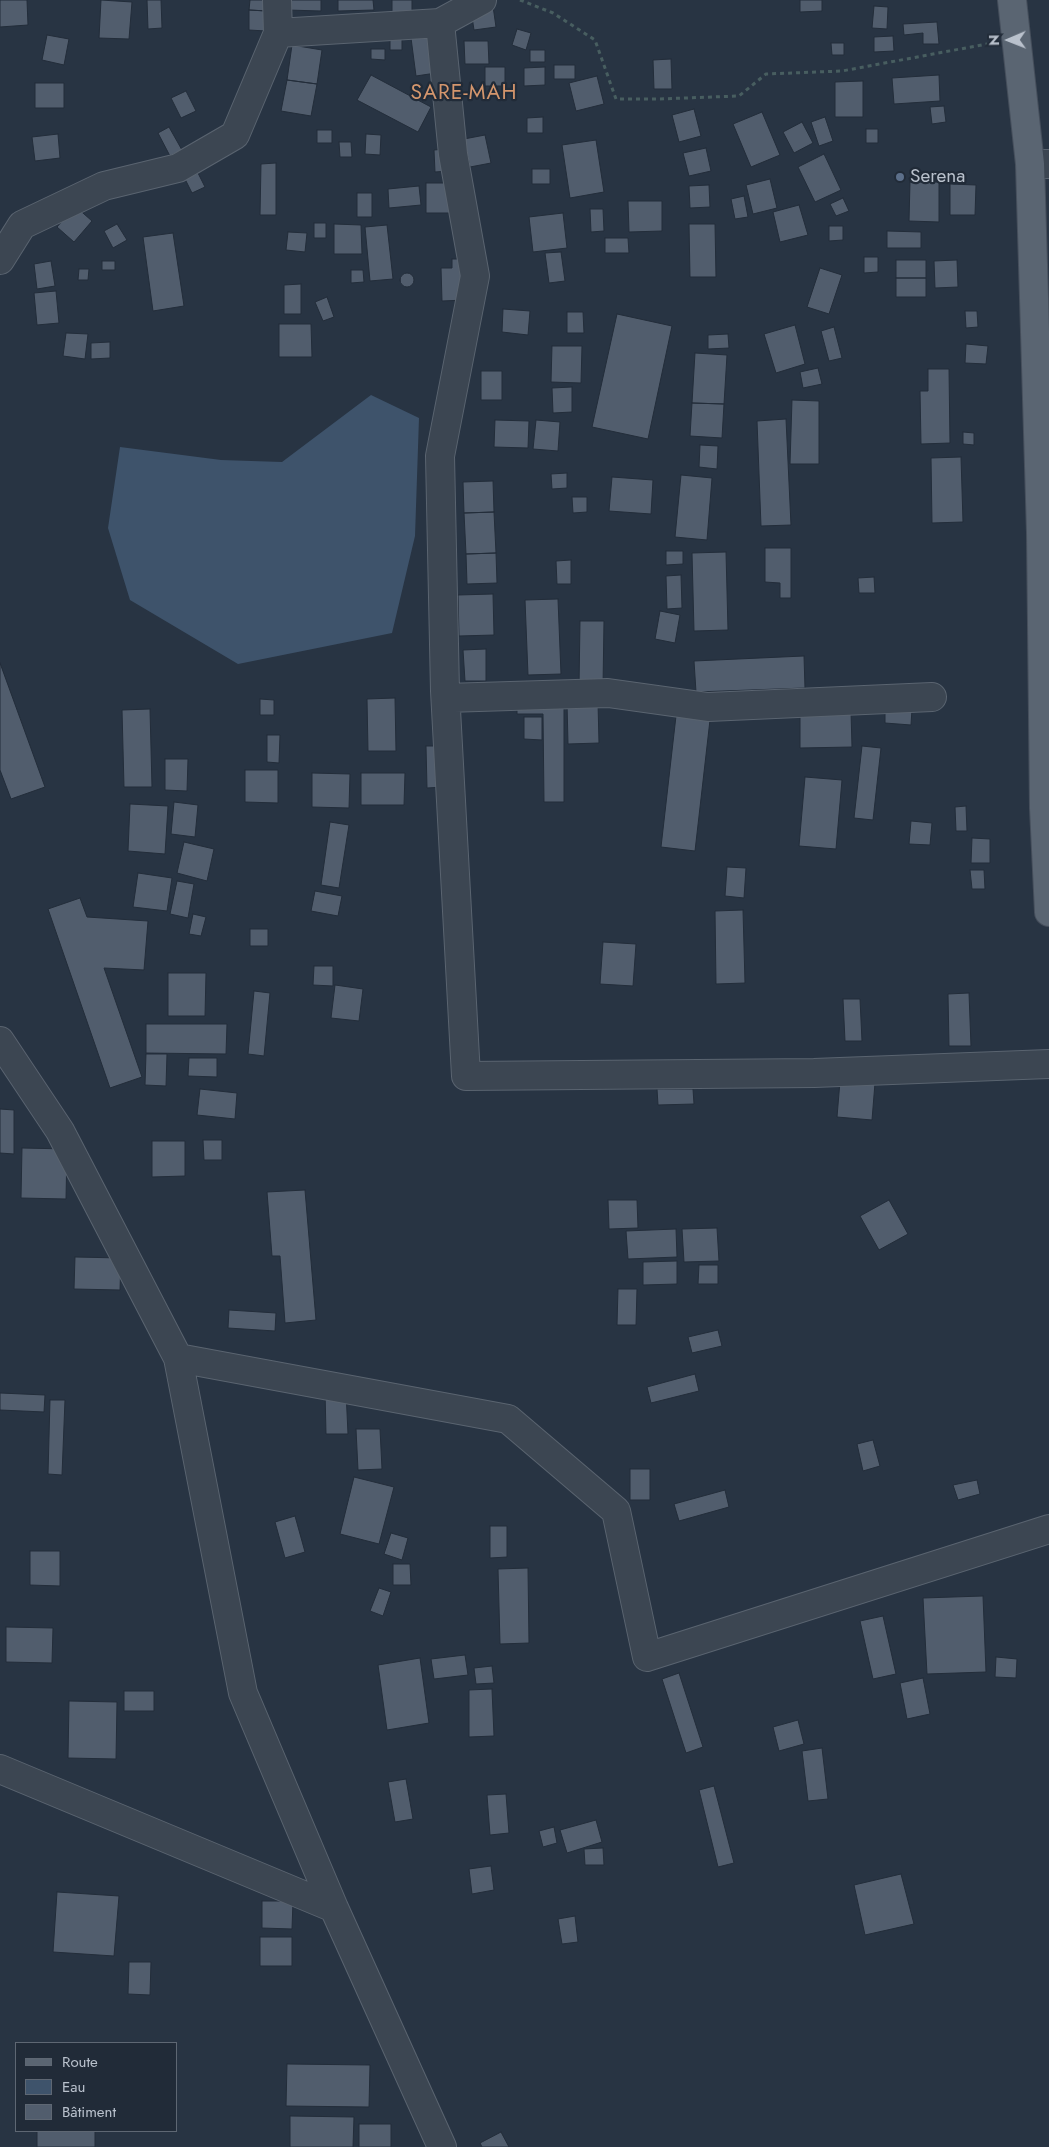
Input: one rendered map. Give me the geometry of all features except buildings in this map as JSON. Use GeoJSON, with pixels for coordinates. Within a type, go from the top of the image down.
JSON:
{"type":"FeatureCollection","features":[{"type":"Feature","properties":{"kind":"main road"},"geometry":{"type":"LineString","coordinates":[[1012,0],[1016,39],[1039,164],[1045,534],[1044,808],[1049,912]]}},
{"type":"Feature","properties":{"kind":"street"},"geometry":{"type":"LineString","coordinates":[[0,260],[22,225],[104,186],[178,168],[235,135],[278,32],[277,0]]}},
{"type":"Feature","properties":{"kind":"street"},"geometry":{"type":"LineString","coordinates":[[278,32],[440,23],[482,0]]}},
{"type":"Feature","properties":{"kind":"street"},"geometry":{"type":"LineString","coordinates":[[440,23],[453,154],[475,276],[440,456],[446,698],[466,1076],[814,1074],[1049,1064]]}},
{"type":"Feature","properties":{"kind":"street"},"geometry":{"type":"LineString","coordinates":[[446,698],[608,693],[708,707],[932,697]]}},
{"type":"Feature","properties":{"kind":"street"},"geometry":{"type":"LineString","coordinates":[[0,1041],[60,1131],[178,1358],[243,1693],[334,1908],[442,2147]]}},
{"type":"Feature","properties":{"kind":"street"},"geometry":{"type":"LineString","coordinates":[[178,1358],[508,1419],[616,1511],[647,1657],[1049,1529]]}},
{"type":"Feature","properties":{"kind":"street"},"geometry":{"type":"LineString","coordinates":[[0,1769],[334,1908]]}},
{"type":"Feature","properties":{"kind":"path"},"geometry":{"type":"LineString","coordinates":[[520,0],[553,13],[595,40],[616,99],[660,100],[739,96],[766,74],[842,71],[1016,39]]}},
{"type":"Feature","properties":{"kind":"water"},"geometry":{"type":"Polygon","coordinates":[[[371,395],[419,418],[415,536],[392,633],[238,664],[130,600],[108,528],[120,447],[221,460],[282,462],[371,395]]]}},
{"type":"Feature","properties":{"kind":"place","name":"Serena"},"geometry":{"type":"Point","coordinates":[900,177]}},
{"type":"Feature","properties":{"kind":"district","name":"SARE-MAH"},"geometry":{"type":"Point","coordinates":[464,94]}}]}
